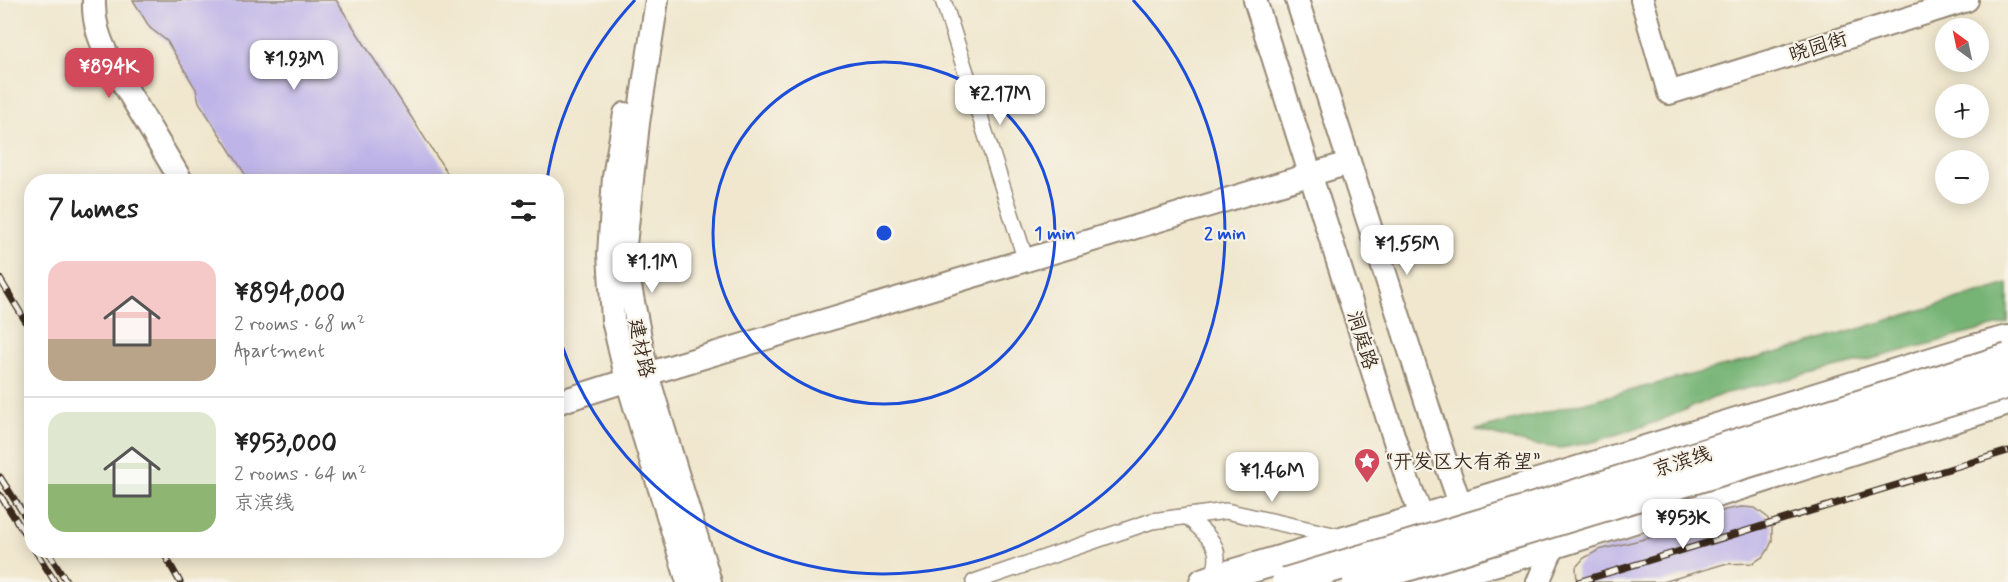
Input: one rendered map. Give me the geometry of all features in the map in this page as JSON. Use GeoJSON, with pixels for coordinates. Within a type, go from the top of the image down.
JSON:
{"type":"FeatureCollection","features":[{"type":"Feature","properties":{"kind":"highway"},"geometry":{"type":"LineString","coordinates":[[1208,581],[1461,507],[2008,340]]}},
{"type":"Feature","properties":{"kind":"highway","name":"京滨线"},"geometry":{"type":"LineString","coordinates":[[1286,582],[1534,507],[2008,358]]}},
{"type":"Feature","properties":{"kind":"highway","name":"京滨线"},"geometry":{"type":"LineString","coordinates":[[1358,582],[2008,384]]}},
{"type":"Feature","properties":{"kind":"highway"},"geometry":{"type":"LineString","coordinates":[[1438,580],[1487,573],[1558,542],[2008,401]]}},
{"type":"Feature","properties":{"kind":"street"},"geometry":{"type":"LineString","coordinates":[[94,0],[94,19],[101,44],[178,174]]}},
{"type":"Feature","properties":{"kind":"street"},"geometry":{"type":"LineString","coordinates":[[642,0],[630,89],[614,177],[609,254],[612,320],[637,377],[688,582]]}},
{"type":"Feature","properties":{"kind":"street","name":"建材路"},"geometry":{"type":"LineString","coordinates":[[657,0],[638,123],[625,245],[637,377],[710,582]]}},
{"type":"Feature","properties":{"kind":"street"},"geometry":{"type":"LineString","coordinates":[[943,0],[1026,261]]}},
{"type":"Feature","properties":{"kind":"street","name":"洞庭路"},"geometry":{"type":"LineString","coordinates":[[1255,0],[1407,479],[1422,518],[1438,580]]}},
{"type":"Feature","properties":{"kind":"street","name":"洞庭路"},"geometry":{"type":"LineString","coordinates":[[1297,0],[1461,507],[1487,573]]}},
{"type":"Feature","properties":{"kind":"street","name":"晓园街"},"geometry":{"type":"LineString","coordinates":[[1642,0],[1670,93],[1967,0]]}},
{"type":"Feature","properties":{"kind":"street"},"geometry":{"type":"LineString","coordinates":[[564,400],[1349,163]]}},
{"type":"Feature","properties":{"kind":"street"},"geometry":{"type":"LineString","coordinates":[[975,582],[1152,521],[1226,511],[1353,539]]}},
{"type":"Feature","properties":{"kind":"street"},"geometry":{"type":"LineString","coordinates":[[1187,516],[1215,544],[1219,564],[1208,581]]}},
{"type":"Feature","properties":{"kind":"street"},"geometry":{"type":"LineString","coordinates":[[1538,582],[1558,542]]}},
{"type":"Feature","properties":{"kind":"green space"},"geometry":{"type":"Polygon","coordinates":[[[2008,284],[2008,323],[1864,361],[1723,394],[1656,422],[1593,442],[1561,448],[1532,445],[1477,430],[1795,348],[2008,284]]]}},
{"type":"Feature","properties":{"kind":"building"},"geometry":{"type":"Polygon","coordinates":[[[133,0],[336,0],[448,174],[245,174],[199,102],[196,89],[167,41],[150,28],[133,0]]]}},
{"type":"Feature","properties":{"kind":"building"},"geometry":{"type":"Polygon","coordinates":[[[1742,507],[1755,508],[1767,517],[1772,528],[1772,541],[1768,550],[1764,556],[1753,563],[1724,564],[1663,582],[1577,582],[1576,567],[1584,558],[1599,550],[1677,531],[1725,510],[1742,507]]]}},
{"type":"Feature","properties":{"kind":"railway"},"geometry":{"type":"LineString","coordinates":[[0,279],[24,319]]}},
{"type":"Feature","properties":{"kind":"railway"},"geometry":{"type":"LineString","coordinates":[[1578,582],[2008,451]]}},
{"type":"Feature","properties":{"kind":"railway"},"geometry":{"type":"LineString","coordinates":[[0,477],[24,514]]}},
{"type":"Feature","properties":{"kind":"railway"},"geometry":{"type":"LineString","coordinates":[[0,495],[24,532]]}},
{"type":"Feature","properties":{"kind":"railway"},"geometry":{"type":"LineString","coordinates":[[40,558],[55,582]]}},
{"type":"Feature","properties":{"kind":"railway"},"geometry":{"type":"LineString","coordinates":[[52,558],[67,582]]}},
{"type":"Feature","properties":{"kind":"railway"},"geometry":{"type":"LineString","coordinates":[[166,558],[180,582]]}},
{"type":"Feature","properties":{"kind":"place","name":"“开发区大有希望”"},"geometry":{"type":"Point","coordinates":[1367,484]}}]}
